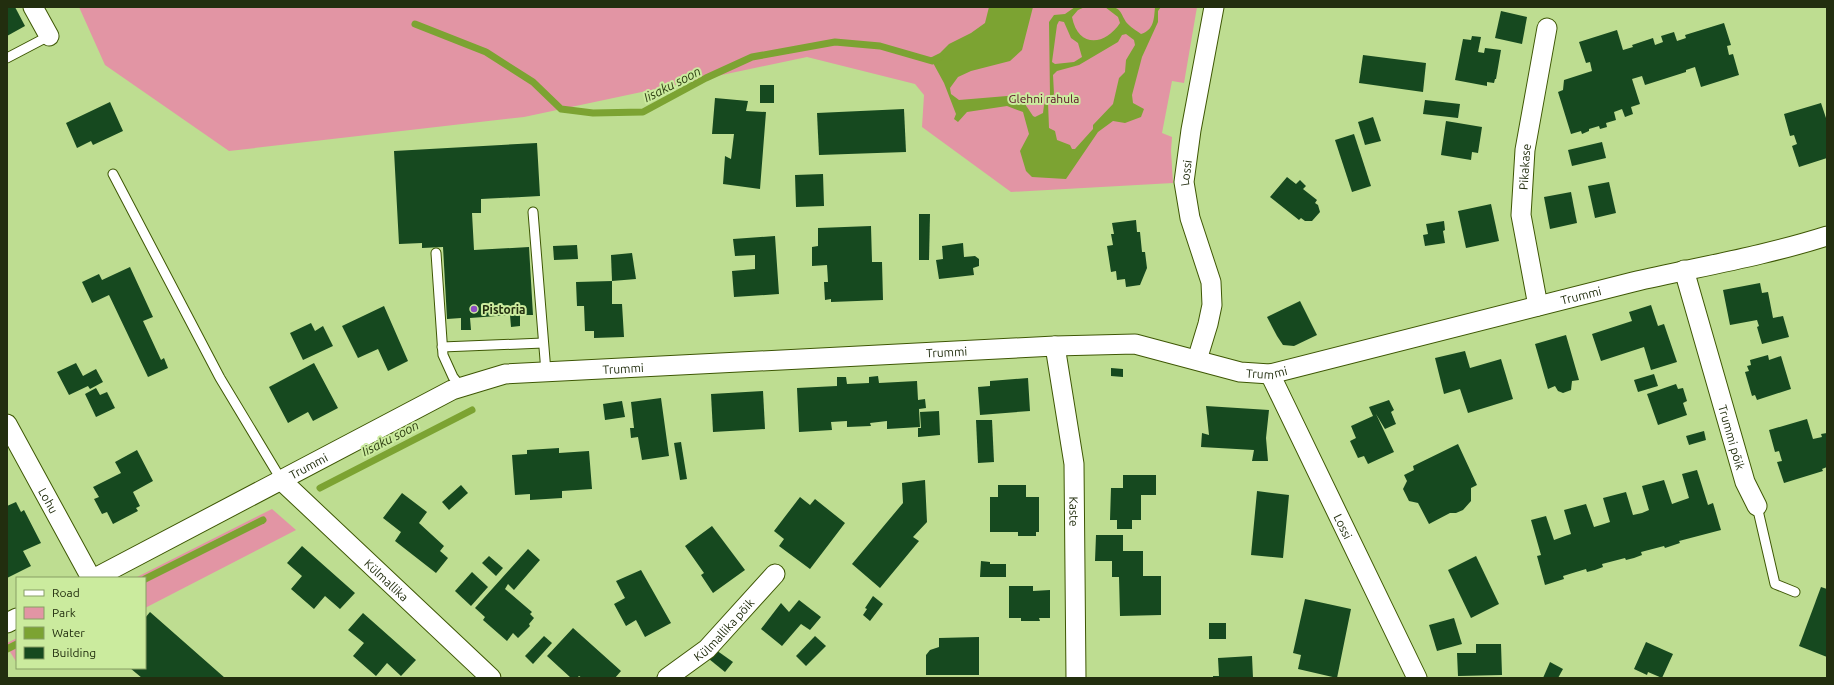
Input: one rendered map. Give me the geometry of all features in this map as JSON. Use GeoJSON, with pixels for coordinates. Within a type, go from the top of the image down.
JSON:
{"type":"FeatureCollection","features":[{"type":"Feature","properties":{"kind":"street"},"geometry":{"type":"LineString","coordinates":[[33,7],[49,36]]}},
{"type":"Feature","properties":{"kind":"street","name":"Lossi"},"geometry":{"type":"LineString","coordinates":[[1197,360],[1211,311],[1211,282],[1190,218],[1184,182],[1191,130],[1214,7]]}},
{"type":"Feature","properties":{"kind":"street","name":"Pikakase"},"geometry":{"type":"LineString","coordinates":[[1538,306],[1521,215],[1525,150],[1548,28]]}},
{"type":"Feature","properties":{"kind":"street","name":"Trummi"},"geometry":{"type":"LineString","coordinates":[[97,577],[282,481],[452,390],[505,374],[1055,346],[1135,344],[1240,372],[1270,374],[1538,306],[1684,270],[1797,245],[1827,236]]}},
{"type":"Feature","properties":{"kind":"street","name":"Trummi põik"},"geometry":{"type":"LineString","coordinates":[[1684,270],[1745,482],[1757,506]]}},
{"type":"Feature","properties":{"kind":"street","name":"Kaste"},"geometry":{"type":"LineString","coordinates":[[1055,346],[1074,464],[1076,678]]}},
{"type":"Feature","properties":{"kind":"street","name":"Lossi"},"geometry":{"type":"LineString","coordinates":[[1270,374],[1417,678]]}},
{"type":"Feature","properties":{"kind":"street","name":"Lohu"},"geometry":{"type":"LineString","coordinates":[[7,424],[89,577]]}},
{"type":"Feature","properties":{"kind":"street","name":"Külmallika"},"geometry":{"type":"LineString","coordinates":[[282,481],[491,678]]}},
{"type":"Feature","properties":{"kind":"street","name":"Külmallika põik"},"geometry":{"type":"LineString","coordinates":[[667,678],[707,649],[775,574]]}},
{"type":"Feature","properties":{"kind":"street"},"geometry":{"type":"LineString","coordinates":[[7,624],[16,619]]}},
{"type":"Feature","properties":{"kind":"lane"},"geometry":{"type":"LineString","coordinates":[[7,58],[49,36]]}},
{"type":"Feature","properties":{"kind":"lane"},"geometry":{"type":"LineString","coordinates":[[113,174],[220,378],[282,481]]}},
{"type":"Feature","properties":{"kind":"lane"},"geometry":{"type":"LineString","coordinates":[[533,212],[546,372]]}},
{"type":"Feature","properties":{"kind":"lane"},"geometry":{"type":"LineString","coordinates":[[436,253],[443,355],[453,377],[461,388]]}},
{"type":"Feature","properties":{"kind":"lane"},"geometry":{"type":"LineString","coordinates":[[442,347],[544,343]]}},
{"type":"Feature","properties":{"kind":"lane","name":"Trummi põik"},"geometry":{"type":"LineString","coordinates":[[1757,506],[1775,584],[1794,592]]}},
{"type":"Feature","properties":{"kind":"green space","name":"Glehni rahula"},"geometry":{"type":"Polygon","coordinates":[[[79,7],[1197,7],[1184,83],[1172,81],[1162,133],[1172,137],[1171,151],[1173,183],[1011,192],[922,127],[924,95],[915,84],[807,57],[524,117],[229,151],[105,65],[79,7]]]}},
{"type":"Feature","properties":{"kind":"green space"},"geometry":{"type":"Polygon","coordinates":[[[272,509],[296,530],[146,607],[146,577],[137,577],[272,509]]]}},
{"type":"Feature","properties":{"kind":"green space"},"geometry":{"type":"Polygon","coordinates":[[[16,638],[16,661],[7,647],[7,643],[16,638]]]}},
{"type":"Feature","properties":{"kind":"water"},"geometry":{"type":"Polygon","coordinates":[[[989,7],[1033,7],[1022,50],[1010,61],[971,71],[958,77],[950,88],[951,94],[959,100],[1007,96],[1023,101],[1035,117],[1043,113],[1044,105],[1050,96],[1049,22],[1054,15],[1065,14],[1075,7],[1085,7],[1078,10],[1072,17],[1075,27],[1080,34],[1086,39],[1093,40],[1107,36],[1114,31],[1120,23],[1118,17],[1105,7],[1119,10],[1126,22],[1141,34],[1149,30],[1151,27],[1154,20],[1155,7],[1161,7],[1158,11],[1158,22],[1142,57],[1132,95],[1133,103],[1144,109],[1141,117],[1125,123],[1113,121],[1098,132],[1066,179],[1032,177],[1026,171],[1020,151],[1029,134],[1023,112],[1007,106],[967,112],[958,122],[954,119],[956,114],[944,83],[932,61],[949,44],[971,33],[985,23],[989,7]],[[1059,21],[1057,25],[1052,62],[1055,64],[1074,62],[1082,57],[1078,43],[1071,38],[1064,22],[1059,21]],[[1126,34],[1122,35],[1118,42],[1079,65],[1057,71],[1053,75],[1054,94],[1048,102],[1049,128],[1055,131],[1057,140],[1070,145],[1072,149],[1075,149],[1093,129],[1093,125],[1113,104],[1119,78],[1125,72],[1126,60],[1135,45],[1134,40],[1126,34]]]}},
{"type":"Feature","properties":{"kind":"building"},"geometry":{"type":"Polygon","coordinates":[[[7,7],[15,7],[25,26],[7,36],[7,7]]]}},
{"type":"Feature","properties":{"kind":"building"},"geometry":{"type":"Polygon","coordinates":[[[1501,11],[1527,17],[1522,44],[1495,38],[1501,11]]]}},
{"type":"Feature","properties":{"kind":"building"},"geometry":{"type":"Polygon","coordinates":[[[1724,23],[1731,45],[1727,46],[1729,55],[1733,54],[1739,75],[1701,87],[1695,67],[1686,70],[1686,72],[1645,85],[1642,76],[1632,79],[1640,104],[1631,107],[1633,114],[1625,117],[1622,109],[1614,112],[1616,120],[1606,123],[1607,127],[1600,129],[1599,126],[1589,129],[1589,131],[1582,134],[1581,131],[1571,134],[1558,92],[1563,90],[1564,80],[1592,71],[1590,62],[1586,63],[1579,42],[1617,30],[1623,50],[1633,47],[1632,45],[1653,38],[1655,45],[1663,42],[1661,36],[1674,32],[1677,41],[1686,38],[1685,35],[1724,23]]]}},
{"type":"Feature","properties":{"kind":"building"},"geometry":{"type":"Polygon","coordinates":[[[1472,36],[1481,37],[1478,52],[1484,53],[1485,48],[1501,50],[1496,79],[1494,83],[1487,82],[1487,86],[1455,80],[1463,39],[1471,40],[1472,36]]]}},
{"type":"Feature","properties":{"kind":"building"},"geometry":{"type":"Polygon","coordinates":[[[1363,55],[1426,63],[1423,92],[1359,83],[1363,55]]]}},
{"type":"Feature","properties":{"kind":"building"},"geometry":{"type":"Polygon","coordinates":[[[760,85],[774,85],[774,103],[760,103],[760,85]]]}},
{"type":"Feature","properties":{"kind":"building"},"geometry":{"type":"Polygon","coordinates":[[[715,98],[748,101],[746,111],[766,112],[760,189],[723,184],[725,156],[731,159],[734,134],[712,134],[715,98]]]}},
{"type":"Feature","properties":{"kind":"building"},"geometry":{"type":"Polygon","coordinates":[[[1425,100],[1460,104],[1458,118],[1423,114],[1425,100]]]}},
{"type":"Feature","properties":{"kind":"building"},"geometry":{"type":"Polygon","coordinates":[[[110,102],[123,131],[93,145],[91,141],[77,148],[66,123],[110,102]]]}},
{"type":"Feature","properties":{"kind":"building"},"geometry":{"type":"Polygon","coordinates":[[[1821,103],[1827,121],[1827,158],[1799,167],[1792,146],[1797,144],[1794,135],[1790,136],[1784,114],[1821,103]]]}},
{"type":"Feature","properties":{"kind":"building"},"geometry":{"type":"Polygon","coordinates":[[[904,109],[906,152],[819,155],[817,113],[904,109]]]}},
{"type":"Feature","properties":{"kind":"building"},"geometry":{"type":"Polygon","coordinates":[[[1373,117],[1381,141],[1365,145],[1358,122],[1373,117]]]}},
{"type":"Feature","properties":{"kind":"building"},"geometry":{"type":"Polygon","coordinates":[[[1446,121],[1482,127],[1478,153],[1472,152],[1471,160],[1441,155],[1446,121]]]}},
{"type":"Feature","properties":{"kind":"building"},"geometry":{"type":"Polygon","coordinates":[[[1354,134],[1371,186],[1352,192],[1335,140],[1354,134]]]}},
{"type":"Feature","properties":{"kind":"building"},"geometry":{"type":"Polygon","coordinates":[[[1602,142],[1606,158],[1572,166],[1568,150],[1602,142]]]}},
{"type":"Feature","properties":{"kind":"building"},"geometry":{"type":"Polygon","coordinates":[[[537,143],[540,196],[481,199],[481,213],[472,213],[474,250],[529,247],[533,315],[520,315],[520,326],[511,327],[510,315],[470,318],[471,330],[461,330],[461,318],[447,319],[443,247],[422,248],[422,243],[399,244],[394,151],[537,143]]]}},
{"type":"Feature","properties":{"kind":"building"},"geometry":{"type":"Polygon","coordinates":[[[823,174],[824,206],[796,207],[795,175],[823,174]]]}},
{"type":"Feature","properties":{"kind":"building"},"geometry":{"type":"Polygon","coordinates":[[[1287,177],[1296,184],[1300,180],[1306,186],[1303,189],[1317,200],[1315,203],[1318,205],[1320,212],[1312,221],[1305,221],[1301,218],[1299,220],[1270,197],[1287,177]]]}},
{"type":"Feature","properties":{"kind":"building"},"geometry":{"type":"Polygon","coordinates":[[[1609,182],[1616,213],[1595,218],[1588,186],[1609,182]]]}},
{"type":"Feature","properties":{"kind":"building"},"geometry":{"type":"Polygon","coordinates":[[[1571,192],[1577,223],[1550,229],[1544,197],[1571,192]]]}},
{"type":"Feature","properties":{"kind":"building"},"geometry":{"type":"Polygon","coordinates":[[[1491,204],[1499,241],[1466,248],[1458,211],[1491,204]]]}},
{"type":"Feature","properties":{"kind":"building"},"geometry":{"type":"Polygon","coordinates":[[[919,214],[930,214],[929,260],[919,260],[919,214]]]}},
{"type":"Feature","properties":{"kind":"building"},"geometry":{"type":"Polygon","coordinates":[[[1136,220],[1137,232],[1140,232],[1142,252],[1145,252],[1147,268],[1140,285],[1126,287],[1125,279],[1117,280],[1116,271],[1111,272],[1107,246],[1113,245],[1111,234],[1114,234],[1112,223],[1136,220]]]}},
{"type":"Feature","properties":{"kind":"building"},"geometry":{"type":"Polygon","coordinates":[[[1444,221],[1445,230],[1443,231],[1445,243],[1425,246],[1423,235],[1428,234],[1426,224],[1444,221]]]}},
{"type":"Feature","properties":{"kind":"building"},"geometry":{"type":"Polygon","coordinates":[[[871,226],[872,262],[882,262],[883,300],[831,302],[831,299],[825,300],[824,282],[828,282],[827,265],[812,266],[812,247],[818,246],[818,228],[871,226]]]}},
{"type":"Feature","properties":{"kind":"building"},"geometry":{"type":"Polygon","coordinates":[[[775,236],[779,294],[734,297],[732,271],[755,269],[755,255],[735,256],[733,239],[775,236]]]}},
{"type":"Feature","properties":{"kind":"building"},"geometry":{"type":"Polygon","coordinates":[[[963,243],[964,257],[975,256],[979,259],[979,266],[973,268],[974,275],[939,279],[936,260],[943,259],[942,246],[963,243]]]}},
{"type":"Feature","properties":{"kind":"building"},"geometry":{"type":"Polygon","coordinates":[[[577,245],[578,259],[554,260],[553,246],[577,245]]]}},
{"type":"Feature","properties":{"kind":"building"},"geometry":{"type":"Polygon","coordinates":[[[632,253],[636,279],[612,281],[611,255],[632,253]]]}},
{"type":"Feature","properties":{"kind":"building"},"geometry":{"type":"Polygon","coordinates":[[[130,267],[153,317],[143,321],[161,360],[164,358],[168,368],[148,377],[109,295],[92,303],[82,282],[99,274],[102,280],[130,267]]]}},
{"type":"Feature","properties":{"kind":"building"},"geometry":{"type":"Polygon","coordinates":[[[612,281],[612,304],[622,304],[624,337],[594,338],[594,331],[585,331],[584,306],[577,306],[576,282],[612,281]]]}},
{"type":"Feature","properties":{"kind":"building"},"geometry":{"type":"Polygon","coordinates":[[[1760,283],[1762,293],[1768,292],[1773,318],[1783,316],[1789,337],[1762,344],[1757,327],[1759,326],[1757,320],[1730,325],[1723,290],[1760,283]]]}},
{"type":"Feature","properties":{"kind":"building"},"geometry":{"type":"Polygon","coordinates":[[[1300,301],[1317,335],[1294,346],[1283,345],[1267,317],[1300,301]]]}},
{"type":"Feature","properties":{"kind":"building"},"geometry":{"type":"Polygon","coordinates":[[[1651,305],[1658,326],[1664,324],[1677,362],[1651,370],[1644,347],[1601,361],[1592,334],[1632,321],[1629,312],[1651,305]]]}},
{"type":"Feature","properties":{"kind":"building"},"geometry":{"type":"Polygon","coordinates":[[[384,306],[408,361],[388,371],[378,349],[358,358],[342,326],[384,306]]]}},
{"type":"Feature","properties":{"kind":"building"},"geometry":{"type":"Polygon","coordinates":[[[311,323],[315,331],[323,326],[333,346],[303,360],[290,333],[311,323]]]}},
{"type":"Feature","properties":{"kind":"building"},"geometry":{"type":"Polygon","coordinates":[[[1566,335],[1579,380],[1572,381],[1571,390],[1563,393],[1558,391],[1555,386],[1548,389],[1535,344],[1566,335]]]}},
{"type":"Feature","properties":{"kind":"building"},"geometry":{"type":"Polygon","coordinates":[[[1465,351],[1470,368],[1501,359],[1513,399],[1468,413],[1460,389],[1444,394],[1435,358],[1465,351]]]}},
{"type":"Feature","properties":{"kind":"building"},"geometry":{"type":"Polygon","coordinates":[[[1768,355],[1769,360],[1781,356],[1791,389],[1757,400],[1755,395],[1752,396],[1745,372],[1749,371],[1747,366],[1751,365],[1750,360],[1768,355]]]}},
{"type":"Feature","properties":{"kind":"building"},"geometry":{"type":"Polygon","coordinates":[[[76,363],[83,376],[96,369],[103,382],[90,389],[88,386],[69,395],[57,372],[76,363]]]}},
{"type":"Feature","properties":{"kind":"building"},"geometry":{"type":"Polygon","coordinates":[[[314,363],[338,408],[313,421],[308,412],[288,423],[269,387],[314,363]]]}},
{"type":"Feature","properties":{"kind":"building"},"geometry":{"type":"Polygon","coordinates":[[[1111,368],[1123,369],[1123,377],[1111,376],[1111,368]]]}},
{"type":"Feature","properties":{"kind":"building"},"geometry":{"type":"Polygon","coordinates":[[[1654,374],[1658,386],[1638,392],[1634,380],[1654,374]]]}},
{"type":"Feature","properties":{"kind":"building"},"geometry":{"type":"Polygon","coordinates":[[[878,376],[879,383],[917,381],[918,400],[925,399],[926,408],[919,409],[920,427],[887,429],[887,421],[870,423],[871,426],[847,427],[847,421],[831,422],[832,430],[799,432],[797,388],[837,386],[837,377],[846,377],[847,384],[869,383],[869,377],[878,376]]]}},
{"type":"Feature","properties":{"kind":"building"},"geometry":{"type":"Polygon","coordinates":[[[1028,378],[1030,411],[980,415],[978,387],[990,386],[990,381],[1028,378]]]}},
{"type":"Feature","properties":{"kind":"building"},"geometry":{"type":"Polygon","coordinates":[[[1676,384],[1678,389],[1683,388],[1687,401],[1683,403],[1687,415],[1658,425],[1647,394],[1676,384]]]}},
{"type":"Feature","properties":{"kind":"building"},"geometry":{"type":"Polygon","coordinates":[[[96,388],[100,395],[107,392],[115,408],[96,417],[85,394],[96,388]]]}},
{"type":"Feature","properties":{"kind":"building"},"geometry":{"type":"Polygon","coordinates":[[[763,391],[765,429],[713,432],[711,394],[763,391]]]}},
{"type":"Feature","properties":{"kind":"building"},"geometry":{"type":"Polygon","coordinates":[[[661,398],[669,456],[642,460],[638,437],[631,438],[630,428],[634,428],[631,402],[661,398]]]}},
{"type":"Feature","properties":{"kind":"building"},"geometry":{"type":"Polygon","coordinates":[[[1389,400],[1394,410],[1391,412],[1396,424],[1385,429],[1376,414],[1394,452],[1368,464],[1364,456],[1358,458],[1350,441],[1356,438],[1351,426],[1373,416],[1369,407],[1389,400]]]}},
{"type":"Feature","properties":{"kind":"building"},"geometry":{"type":"Polygon","coordinates":[[[622,401],[625,417],[605,420],[603,404],[622,401]]]}},
{"type":"Feature","properties":{"kind":"building"},"geometry":{"type":"Polygon","coordinates":[[[1206,406],[1269,410],[1266,438],[1268,461],[1252,461],[1254,450],[1201,447],[1202,433],[1209,435],[1206,406]]]}},
{"type":"Feature","properties":{"kind":"building"},"geometry":{"type":"Polygon","coordinates":[[[939,411],[940,435],[918,437],[918,428],[921,428],[920,412],[939,411]]]}},
{"type":"Feature","properties":{"kind":"building"},"geometry":{"type":"Polygon","coordinates":[[[1807,419],[1813,439],[1822,437],[1821,434],[1827,433],[1827,467],[1822,469],[1823,471],[1784,483],[1777,462],[1782,461],[1779,451],[1775,452],[1769,430],[1807,419]]]}},
{"type":"Feature","properties":{"kind":"building"},"geometry":{"type":"Polygon","coordinates":[[[976,420],[992,420],[994,462],[978,463],[976,420]]]}},
{"type":"Feature","properties":{"kind":"building"},"geometry":{"type":"Polygon","coordinates":[[[1704,431],[1706,440],[1689,445],[1686,436],[1704,431]]]}},
{"type":"Feature","properties":{"kind":"building"},"geometry":{"type":"Polygon","coordinates":[[[681,442],[687,479],[680,480],[674,443],[681,442]]]}},
{"type":"Feature","properties":{"kind":"building"},"geometry":{"type":"Polygon","coordinates":[[[1458,444],[1477,485],[1471,488],[1471,501],[1463,510],[1456,513],[1450,513],[1429,524],[1418,503],[1409,501],[1403,489],[1407,481],[1404,475],[1414,470],[1413,466],[1458,444]]]}},
{"type":"Feature","properties":{"kind":"building"},"geometry":{"type":"Polygon","coordinates":[[[559,448],[559,453],[589,451],[592,489],[562,491],[562,498],[530,500],[530,494],[515,495],[512,455],[527,454],[527,450],[559,448]]]}},
{"type":"Feature","properties":{"kind":"building"},"geometry":{"type":"Polygon","coordinates":[[[137,450],[153,481],[133,492],[140,506],[136,508],[138,511],[113,524],[107,512],[102,514],[94,499],[99,497],[93,487],[121,473],[115,462],[137,450]]]}},
{"type":"Feature","properties":{"kind":"building"},"geometry":{"type":"Polygon","coordinates":[[[1697,470],[1708,505],[1713,503],[1721,530],[1679,541],[1680,543],[1665,548],[1664,546],[1641,552],[1642,555],[1634,558],[1626,560],[1625,558],[1602,564],[1603,567],[1595,570],[1587,572],[1586,569],[1563,576],[1564,579],[1545,585],[1537,556],[1541,555],[1531,520],[1546,516],[1554,540],[1571,534],[1564,510],[1586,504],[1594,527],[1610,522],[1603,498],[1626,492],[1633,515],[1642,513],[1649,510],[1642,486],[1664,480],[1672,504],[1689,498],[1682,474],[1697,470]]]}},
{"type":"Feature","properties":{"kind":"building"},"geometry":{"type":"Polygon","coordinates":[[[1123,475],[1156,475],[1156,495],[1141,495],[1141,520],[1132,520],[1132,529],[1117,529],[1117,520],[1110,520],[1111,488],[1123,488],[1123,475]]]}},
{"type":"Feature","properties":{"kind":"building"},"geometry":{"type":"Polygon","coordinates":[[[925,480],[927,522],[913,537],[919,541],[880,588],[852,564],[903,503],[902,483],[925,480]]]}},
{"type":"Feature","properties":{"kind":"building"},"geometry":{"type":"Polygon","coordinates":[[[461,485],[468,493],[449,510],[442,502],[461,485]]]}},
{"type":"Feature","properties":{"kind":"building"},"geometry":{"type":"Polygon","coordinates":[[[998,485],[1026,485],[1026,497],[1039,497],[1039,532],[1036,532],[1036,536],[1018,536],[1018,532],[990,532],[990,497],[998,497],[998,485]]]}},
{"type":"Feature","properties":{"kind":"building"},"geometry":{"type":"Polygon","coordinates":[[[1257,491],[1289,495],[1283,558],[1251,555],[1257,491]]]}},
{"type":"Feature","properties":{"kind":"building"},"geometry":{"type":"Polygon","coordinates":[[[402,493],[427,512],[419,523],[444,546],[440,551],[448,558],[436,573],[395,541],[401,532],[383,518],[402,493]]]}},
{"type":"Feature","properties":{"kind":"building"},"geometry":{"type":"Polygon","coordinates":[[[800,497],[810,505],[815,499],[845,523],[810,569],[779,546],[784,539],[774,531],[800,497]]]}},
{"type":"Feature","properties":{"kind":"building"},"geometry":{"type":"Polygon","coordinates":[[[16,502],[21,512],[24,510],[41,543],[23,551],[31,566],[7,578],[7,506],[16,502]]]}},
{"type":"Feature","properties":{"kind":"building"},"geometry":{"type":"Polygon","coordinates":[[[712,526],[745,570],[713,593],[701,575],[704,573],[685,546],[712,526]]]}},
{"type":"Feature","properties":{"kind":"building"},"geometry":{"type":"Polygon","coordinates":[[[1096,535],[1123,535],[1123,551],[1143,551],[1143,576],[1161,576],[1161,615],[1120,616],[1119,577],[1112,577],[1112,561],[1095,561],[1096,535]]]}},
{"type":"Feature","properties":{"kind":"building"},"geometry":{"type":"Polygon","coordinates":[[[302,546],[355,593],[340,609],[325,596],[314,609],[291,589],[302,576],[287,563],[302,546]]]}},
{"type":"Feature","properties":{"kind":"building"},"geometry":{"type":"Polygon","coordinates":[[[528,549],[540,560],[514,590],[508,584],[505,589],[532,612],[530,614],[534,618],[529,624],[530,626],[518,638],[513,633],[507,641],[483,620],[485,617],[475,608],[528,549]]]}},
{"type":"Feature","properties":{"kind":"building"},"geometry":{"type":"Polygon","coordinates":[[[489,556],[503,568],[496,576],[482,563],[489,556]]]}},
{"type":"Feature","properties":{"kind":"building"},"geometry":{"type":"Polygon","coordinates":[[[1476,556],[1499,604],[1471,618],[1448,570],[1476,556]]]}},
{"type":"Feature","properties":{"kind":"building"},"geometry":{"type":"Polygon","coordinates":[[[981,561],[990,562],[990,564],[1006,564],[1006,577],[980,577],[981,561]]]}},
{"type":"Feature","properties":{"kind":"building"},"geometry":{"type":"Polygon","coordinates":[[[641,570],[671,623],[645,637],[636,620],[626,626],[614,604],[625,598],[616,581],[641,570]]]}},
{"type":"Feature","properties":{"kind":"building"},"geometry":{"type":"Polygon","coordinates":[[[472,572],[488,587],[471,606],[455,591],[472,572]]]}},
{"type":"Feature","properties":{"kind":"building"},"geometry":{"type":"Polygon","coordinates":[[[1009,586],[1033,586],[1033,591],[1050,590],[1050,618],[1039,618],[1040,621],[1021,621],[1021,618],[1009,618],[1009,586]]]}},
{"type":"Feature","properties":{"kind":"building"},"geometry":{"type":"Polygon","coordinates":[[[1821,587],[1827,589],[1827,657],[1799,646],[1821,587]]]}},
{"type":"Feature","properties":{"kind":"building"},"geometry":{"type":"Polygon","coordinates":[[[873,596],[883,604],[870,621],[863,615],[867,609],[865,608],[873,596]]]}},
{"type":"Feature","properties":{"kind":"building"},"geometry":{"type":"Polygon","coordinates":[[[1305,599],[1351,609],[1337,678],[1298,669],[1301,655],[1293,653],[1305,599]]]}},
{"type":"Feature","properties":{"kind":"building"},"geometry":{"type":"Polygon","coordinates":[[[799,600],[821,617],[810,630],[801,624],[782,646],[761,629],[781,603],[789,612],[799,600]]]}},
{"type":"Feature","properties":{"kind":"building"},"geometry":{"type":"Polygon","coordinates":[[[150,612],[225,678],[142,678],[131,669],[146,669],[146,617],[150,612]]]}},
{"type":"Feature","properties":{"kind":"building"},"geometry":{"type":"Polygon","coordinates":[[[363,613],[416,660],[401,676],[387,663],[376,676],[353,656],[364,643],[348,630],[363,613]]]}},
{"type":"Feature","properties":{"kind":"building"},"geometry":{"type":"Polygon","coordinates":[[[1454,618],[1462,644],[1437,651],[1429,625],[1454,618]]]}},
{"type":"Feature","properties":{"kind":"building"},"geometry":{"type":"Polygon","coordinates":[[[1209,623],[1226,623],[1226,639],[1209,639],[1209,623]]]}},
{"type":"Feature","properties":{"kind":"building"},"geometry":{"type":"Polygon","coordinates":[[[573,628],[621,671],[615,678],[582,678],[579,676],[577,678],[571,678],[547,656],[573,628]]]}},
{"type":"Feature","properties":{"kind":"building"},"geometry":{"type":"Polygon","coordinates":[[[544,636],[552,643],[533,664],[525,656],[544,636]]]}},
{"type":"Feature","properties":{"kind":"building"},"geometry":{"type":"Polygon","coordinates":[[[815,636],[826,646],[806,666],[796,656],[815,636]]]}},
{"type":"Feature","properties":{"kind":"building"},"geometry":{"type":"Polygon","coordinates":[[[979,637],[979,675],[926,675],[926,655],[930,650],[939,647],[939,638],[979,637]]]}},
{"type":"Feature","properties":{"kind":"building"},"geometry":{"type":"Polygon","coordinates":[[[1646,642],[1673,654],[1662,678],[1648,672],[1647,675],[1634,669],[1646,642]]]}},
{"type":"Feature","properties":{"kind":"building"},"geometry":{"type":"Polygon","coordinates":[[[1476,644],[1501,644],[1502,675],[1458,676],[1457,653],[1476,653],[1476,644]]]}},
{"type":"Feature","properties":{"kind":"building"},"geometry":{"type":"Polygon","coordinates":[[[716,650],[733,662],[725,672],[709,659],[716,650]]]}},
{"type":"Feature","properties":{"kind":"building"},"geometry":{"type":"Polygon","coordinates":[[[1252,656],[1253,678],[1213,678],[1213,676],[1219,676],[1218,658],[1252,656]]]}},
{"type":"Feature","properties":{"kind":"building"},"geometry":{"type":"Polygon","coordinates":[[[1550,662],[1563,669],[1558,678],[1543,678],[1550,662]]]}},
{"type":"Feature","properties":{"kind":"waterway","name":"Iisaku soon"},"geometry":{"type":"LineString","coordinates":[[415,24],[486,52],[533,82],[561,109],[593,113],[643,112],[706,78],[752,57],[835,42],[880,46],[932,61],[940,57]]}},
{"type":"Feature","properties":{"kind":"waterway","name":"Iisaku soon"},"geometry":{"type":"LineString","coordinates":[[320,488],[472,410]]}},
{"type":"Feature","properties":{"kind":"waterway","name":"Iisaku soon"},"geometry":{"type":"LineString","coordinates":[[146,578],[263,520]]}},
{"type":"Feature","properties":{"kind":"waterway","name":"Iisaku soon"},"geometry":{"type":"LineString","coordinates":[[7,649],[16,644]]}},
{"type":"Feature","properties":{"kind":"place","name":"Pistoria"},"geometry":{"type":"Point","coordinates":[474,309]}}]}
